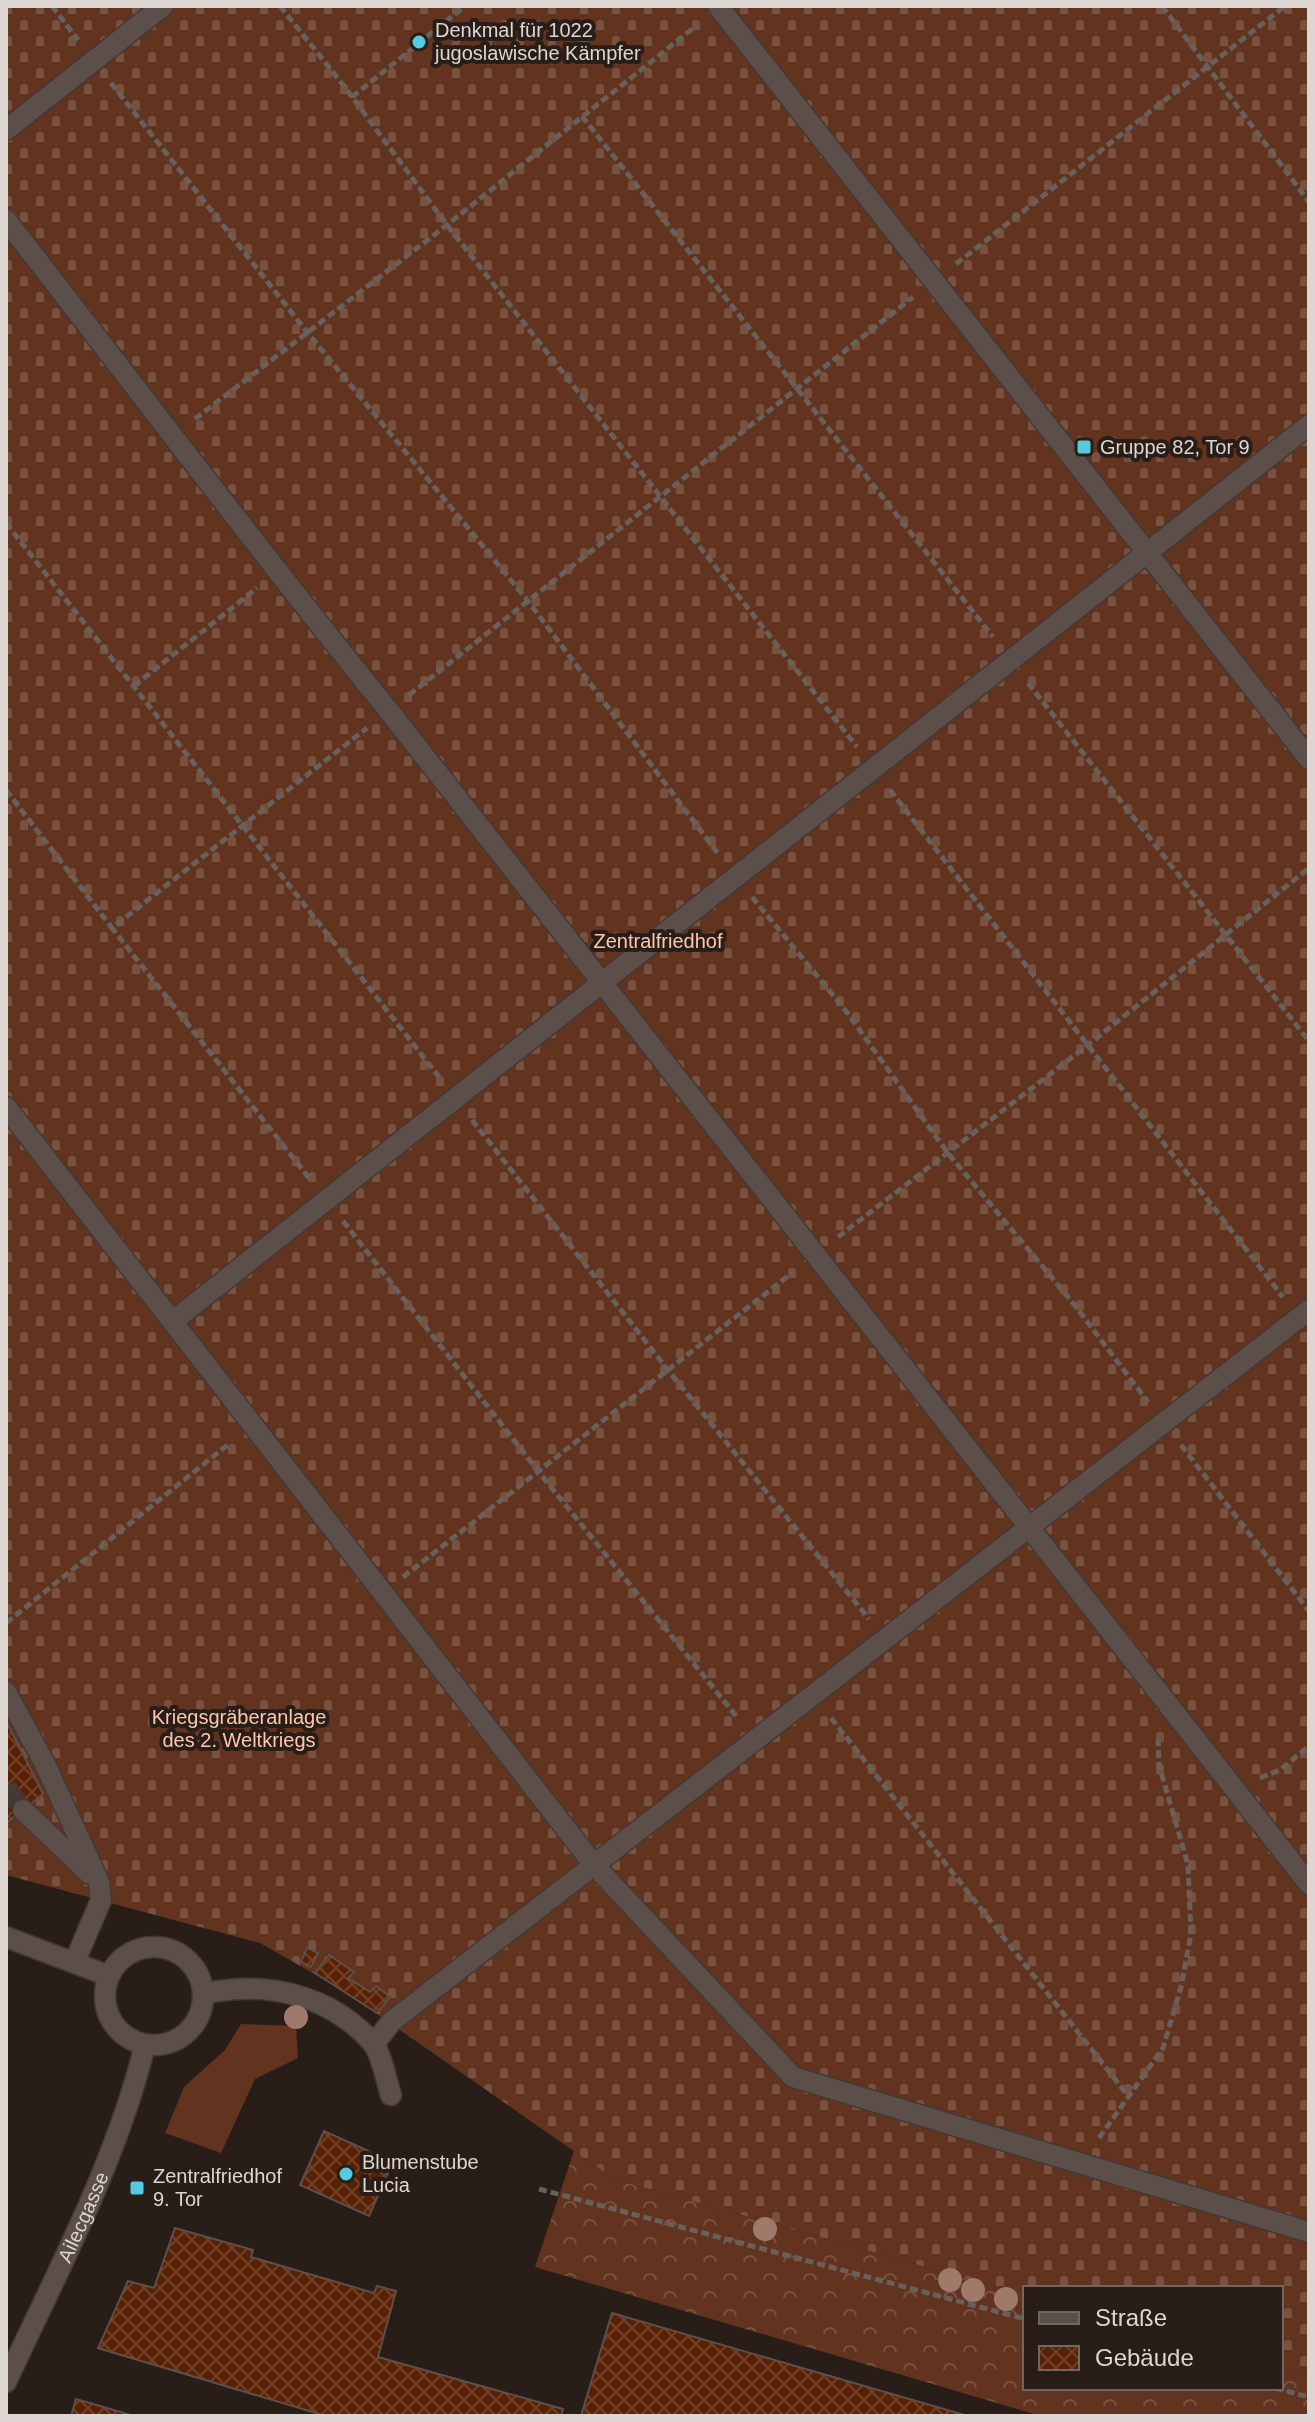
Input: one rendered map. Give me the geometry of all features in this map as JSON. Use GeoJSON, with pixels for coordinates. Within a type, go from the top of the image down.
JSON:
{"type":"FeatureCollection","features":[{"type":"Feature","properties":{"kind":"street"},"geometry":{"type":"LineString","coordinates":[[6,130],[163,6]]}},
{"type":"Feature","properties":{"kind":"street"},"geometry":{"type":"LineString","coordinates":[[719,7],[1309,759]]}},
{"type":"Feature","properties":{"kind":"street"},"geometry":{"type":"LineString","coordinates":[[6,220],[277,573],[389,711],[1309,1884]]}},
{"type":"Feature","properties":{"kind":"street"},"geometry":{"type":"LineString","coordinates":[[173,1321],[1309,425]]}},
{"type":"Feature","properties":{"kind":"street"},"geometry":{"type":"LineString","coordinates":[[6,1107],[594,1865],[793,2077],[1309,2232]]}},
{"type":"Feature","properties":{"kind":"street"},"geometry":{"type":"LineString","coordinates":[[374,2044],[391,2022],[1304,1314]]}},
{"type":"Feature","properties":{"kind":"street"},"geometry":{"type":"LineString","coordinates":[[6,1692],[45,1764],[99,1882],[101,1900],[75,1961]]}},
{"type":"Feature","properties":{"kind":"street"},"geometry":{"type":"LineString","coordinates":[[23,1810],[99,1882]]}},
{"type":"Feature","properties":{"kind":"street"},"geometry":{"type":"LineString","coordinates":[[6,1937],[109,1976]]}},
{"type":"Feature","properties":{"kind":"street"},"geometry":{"type":"LineString","coordinates":[[146,1947],[163,1947],[178,1953],[191,1964],[203,1994],[202,2008],[196,2022],[186,2033],[174,2041],[145,2045],[119,2032],[105,2005],[104,1990],[118,1962],[131,1952],[146,1947]]}},
{"type":"Feature","properties":{"kind":"street"},"geometry":{"type":"LineString","coordinates":[[203,1994],[251,1987],[284,1992],[330,2007],[374,2044],[391,2095]]}},
{"type":"Feature","properties":{"kind":"street","name":"Ailecgasse"},"geometry":{"type":"LineString","coordinates":[[6,2382],[102,2172],[133,2091],[145,2045]]}},
{"type":"Feature","properties":{"kind":"path"},"geometry":{"type":"LineString","coordinates":[[52,6],[307,332],[528,601],[735,876],[846,1011],[947,1152],[1073,1303],[1309,1611]]}},
{"type":"Feature","properties":{"kind":"path"},"geometry":{"type":"LineString","coordinates":[[280,6],[447,225],[1088,1045],[1304,1314]]}},
{"type":"Feature","properties":{"kind":"path"},"geometry":{"type":"LineString","coordinates":[[352,97],[465,6]]}},
{"type":"Feature","properties":{"kind":"path"},"geometry":{"type":"LineString","coordinates":[[1162,6],[1309,202]]}},
{"type":"Feature","properties":{"kind":"path"},"geometry":{"type":"LineString","coordinates":[[112,928],[1285,6]]}},
{"type":"Feature","properties":{"kind":"path"},"geometry":{"type":"LineString","coordinates":[[174,435],[447,225],[719,7]]}},
{"type":"Feature","properties":{"kind":"path"},"geometry":{"type":"LineString","coordinates":[[582,116],[1309,1041]]}},
{"type":"Feature","properties":{"kind":"path"},"geometry":{"type":"LineString","coordinates":[[6,523],[668,1370],[885,1639]]}},
{"type":"Feature","properties":{"kind":"path"},"geometry":{"type":"LineString","coordinates":[[134,686],[277,573]]}},
{"type":"Feature","properties":{"kind":"path"},"geometry":{"type":"LineString","coordinates":[[6,790],[538,1471],[755,1740]]}},
{"type":"Feature","properties":{"kind":"path"},"geometry":{"type":"LineString","coordinates":[[383,1592],[1088,1045],[1309,868]]}},
{"type":"Feature","properties":{"kind":"path"},"geometry":{"type":"LineString","coordinates":[[6,1623],[253,1424]]}},
{"type":"Feature","properties":{"kind":"path"},"geometry":{"type":"LineString","coordinates":[[1076,2162],[1102,2135],[1163,2048],[1181,1987],[1191,1934],[1188,1865],[1159,1765],[1154,1688]]}},
{"type":"Feature","properties":{"kind":"path"},"geometry":{"type":"LineString","coordinates":[[813,1695],[1129,2097]]}},
{"type":"Feature","properties":{"kind":"path"},"geometry":{"type":"LineString","coordinates":[[1234,1789],[1280,1770],[1309,1746]]}},
{"type":"Feature","properties":{"kind":"path"},"geometry":{"type":"LineString","coordinates":[[539,2189],[1023,2318]]}},
{"type":"Feature","properties":{"kind":"path"},"geometry":{"type":"LineString","coordinates":[[1283,2390],[1309,2397]]}},
{"type":"Feature","properties":{"kind":"green space","name":"Zentralfriedhof"},"geometry":{"type":"Polygon","coordinates":[[[6,6],[1309,6],[1309,2376],[1283,2369],[1283,2286],[1023,2286],[1023,2294],[614,2179],[341,1989],[260,1943],[6,1875],[6,6]]]}},
{"type":"Feature","properties":{"kind":"green space"},"geometry":{"type":"Polygon","coordinates":[[[241,2024],[296,2026],[298,2058],[255,2079],[221,2153],[165,2133],[184,2087],[225,2050],[241,2024]]]}},
{"type":"Feature","properties":{"kind":"green space"},"geometry":{"type":"Polygon","coordinates":[[[574,2151],[614,2179],[1023,2294],[1023,2390],[1283,2390],[1283,2369],[1309,2376],[1309,2416],[1041,2416],[535,2267],[574,2151]]]}},
{"type":"Feature","properties":{"kind":"building"},"geometry":{"type":"Polygon","coordinates":[[[6,1721],[43,1794],[6,1823],[6,1721]]]}},
{"type":"Feature","properties":{"kind":"building"},"geometry":{"type":"Polygon","coordinates":[[[307,1948],[318,1953],[311,1967],[301,1962],[307,1948]]]}},
{"type":"Feature","properties":{"kind":"building"},"geometry":{"type":"Polygon","coordinates":[[[329,1955],[354,1972],[348,1978],[370,1992],[376,1986],[390,1997],[377,2013],[315,1973],[329,1955]]]}},
{"type":"Feature","properties":{"kind":"building","name":"Blumenstube Lucia"},"geometry":{"type":"Polygon","coordinates":[[[324,2131],[393,2162],[369,2216],[300,2185],[324,2131]]]}},
{"type":"Feature","properties":{"kind":"building"},"geometry":{"type":"Polygon","coordinates":[[[175,2228],[253,2250],[251,2257],[374,2293],[377,2286],[396,2291],[378,2357],[563,2409],[561,2416],[326,2416],[98,2348],[128,2281],[154,2288],[175,2228]]]}},
{"type":"Feature","properties":{"kind":"building"},"geometry":{"type":"Polygon","coordinates":[[[612,2313],[968,2416],[581,2416],[612,2313]]]}},
{"type":"Feature","properties":{"kind":"building"},"geometry":{"type":"Polygon","coordinates":[[[76,2399],[134,2416],[71,2416],[76,2399]]]}},
{"type":"Feature","properties":{"kind":"tunnel"},"geometry":{"type":"LineString","coordinates":[[6,1787],[23,1810]]}},
{"type":"Feature","properties":{"kind":"place","name":"Denkmal für 1022 jugoslawische Kämpfer"},"geometry":{"type":"Point","coordinates":[419,42]}},
{"type":"Feature","properties":{"kind":"place","name":"Gruppe 82, Tor 9"},"geometry":{"type":"Point","coordinates":[1084,447]}},
{"type":"Feature","properties":{"kind":"place","name":"Blumenstube Lucia"},"geometry":{"type":"Point","coordinates":[346,2174]}},
{"type":"Feature","properties":{"kind":"place","name":"Zentralfriedhof 9. Tor"},"geometry":{"type":"Point","coordinates":[137,2188]}},
{"type":"Feature","properties":{"kind":"park label","name":"Kriegsgräberanlage des 2. Weltkriegs"},"geometry":{"type":"Point","coordinates":[239,1728]}}]}
